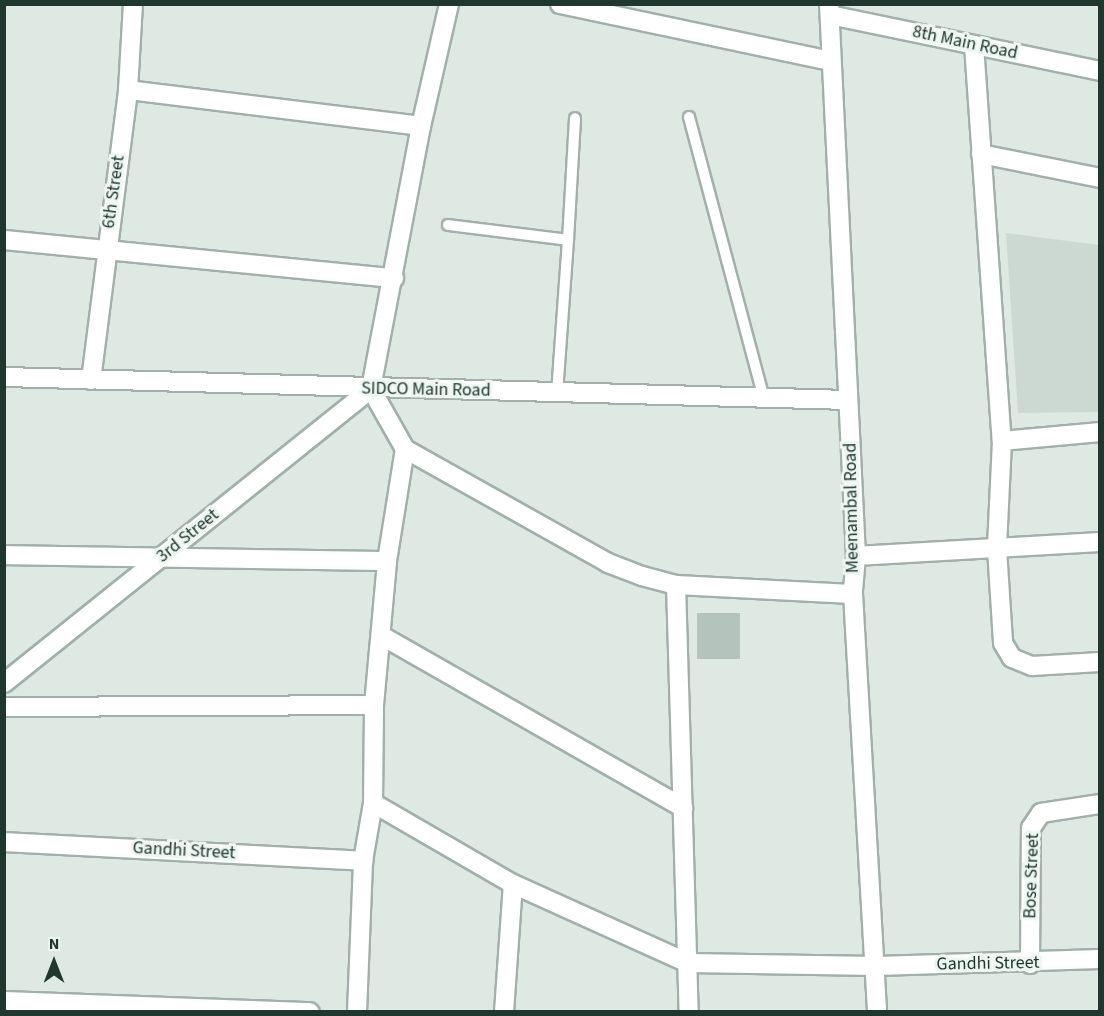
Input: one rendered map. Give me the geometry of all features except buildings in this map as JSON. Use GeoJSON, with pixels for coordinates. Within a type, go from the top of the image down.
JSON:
{"type":"FeatureCollection","features":[{"type":"Feature","properties":{"kind":"street","name":"6th Street"},"geometry":{"type":"LineString","coordinates":[[91,380],[128,90],[133,4]]}},
{"type":"Feature","properties":{"kind":"street"},"geometry":{"type":"LineString","coordinates":[[449,4],[421,126],[394,278],[371,389],[405,449],[608,563],[676,585],[853,594]]}},
{"type":"Feature","properties":{"kind":"street"},"geometry":{"type":"LineString","coordinates":[[560,4],[831,61]]}},
{"type":"Feature","properties":{"kind":"street","name":"Meenambal Road"},"geometry":{"type":"LineString","coordinates":[[834,8],[831,61],[856,556],[853,594],[877,966],[877,1011]]}},
{"type":"Feature","properties":{"kind":"street","name":"8th Main Road"},"geometry":{"type":"LineString","coordinates":[[834,8],[974,45],[1100,71]]}},
{"type":"Feature","properties":{"kind":"street"},"geometry":{"type":"LineString","coordinates":[[974,45],[1002,441],[997,549],[1003,643],[1012,658],[1032,666],[1100,662]]}},
{"type":"Feature","properties":{"kind":"street"},"geometry":{"type":"LineString","coordinates":[[128,90],[421,126]]}},
{"type":"Feature","properties":{"kind":"street"},"geometry":{"type":"LineString","coordinates":[[981,153],[1100,178]]}},
{"type":"Feature","properties":{"kind":"street"},"geometry":{"type":"LineString","coordinates":[[4,240],[106,252],[394,278]]}},
{"type":"Feature","properties":{"kind":"street","name":"SIDCO Main Road"},"geometry":{"type":"LineString","coordinates":[[4,377],[371,389],[848,400]]}},
{"type":"Feature","properties":{"kind":"street","name":"3rd Street"},"geometry":{"type":"LineString","coordinates":[[4,683],[371,389]]}},
{"type":"Feature","properties":{"kind":"street"},"geometry":{"type":"LineString","coordinates":[[1002,441],[1100,432]]}},
{"type":"Feature","properties":{"kind":"street"},"geometry":{"type":"LineString","coordinates":[[357,1011],[363,861],[373,803],[374,705],[387,561],[405,449]]}},
{"type":"Feature","properties":{"kind":"street"},"geometry":{"type":"LineString","coordinates":[[856,556],[1100,542]]}},
{"type":"Feature","properties":{"kind":"street"},"geometry":{"type":"LineString","coordinates":[[4,555],[387,561]]}},
{"type":"Feature","properties":{"kind":"street"},"geometry":{"type":"LineString","coordinates":[[676,585],[688,1011]]}},
{"type":"Feature","properties":{"kind":"street"},"geometry":{"type":"LineString","coordinates":[[382,636],[683,808]]}},
{"type":"Feature","properties":{"kind":"street"},"geometry":{"type":"LineString","coordinates":[[4,707],[374,705]]}},
{"type":"Feature","properties":{"kind":"street"},"geometry":{"type":"LineString","coordinates":[[373,803],[513,884],[688,963]]}},
{"type":"Feature","properties":{"kind":"street","name":"Bose Street"},"geometry":{"type":"LineString","coordinates":[[1030,964],[1031,828],[1041,813],[1100,804]]}},
{"type":"Feature","properties":{"kind":"street","name":"Gandhi Street"},"geometry":{"type":"LineString","coordinates":[[4,842],[363,861]]}},
{"type":"Feature","properties":{"kind":"street"},"geometry":{"type":"LineString","coordinates":[[504,1011],[513,884]]}},
{"type":"Feature","properties":{"kind":"street","name":"Gandhi Street"},"geometry":{"type":"LineString","coordinates":[[688,963],[877,966],[1030,964],[1100,959]]}},
{"type":"Feature","properties":{"kind":"street"},"geometry":{"type":"LineString","coordinates":[[4,1001],[310,1011]]}},
{"type":"Feature","properties":{"kind":"lane"},"geometry":{"type":"LineString","coordinates":[[689,117],[764,398]]}},
{"type":"Feature","properties":{"kind":"lane"},"geometry":{"type":"LineString","coordinates":[[557,393],[575,118]]}},
{"type":"Feature","properties":{"kind":"lane"},"geometry":{"type":"LineString","coordinates":[[448,225],[568,240]]}},
{"type":"Feature","properties":{"kind":"shaded area"},"geometry":{"type":"Polygon","coordinates":[[[1006,233],[1099,245],[1099,412],[1018,413],[1006,233]]]}}]}
